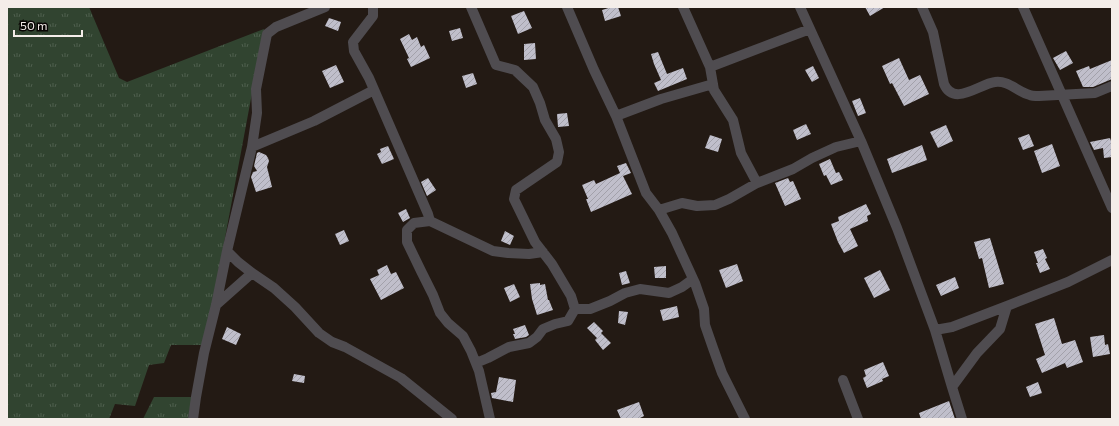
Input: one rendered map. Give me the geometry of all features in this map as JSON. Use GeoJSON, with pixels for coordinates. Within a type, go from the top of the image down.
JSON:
{"type":"FeatureCollection","features":[{"type":"Feature","properties":{"kind":"street"},"geometry":{"type":"LineString","coordinates":[[193,419],[204,353],[252,147],[257,113],[256,89],[267,34],[276,27],[325,7]]}},
{"type":"Feature","properties":{"kind":"street"},"geometry":{"type":"LineString","coordinates":[[373,7],[373,16],[353,42],[354,51],[374,90],[430,221]]}},
{"type":"Feature","properties":{"kind":"street"},"geometry":{"type":"LineString","coordinates":[[471,7],[496,65],[515,70],[533,86],[545,120],[556,139],[559,152],[557,162],[516,190],[514,199],[535,242],[552,264],[571,296],[575,309],[568,320],[544,329],[529,343],[509,347],[476,363]]}},
{"type":"Feature","properties":{"kind":"street"},"geometry":{"type":"LineString","coordinates":[[567,7],[594,70],[616,116],[646,193],[659,210],[672,233],[693,278],[704,309],[705,325],[722,373],[745,419]]}},
{"type":"Feature","properties":{"kind":"street"},"geometry":{"type":"LineString","coordinates":[[683,7],[710,67],[714,90],[733,120],[741,153],[757,183]]}},
{"type":"Feature","properties":{"kind":"street"},"geometry":{"type":"LineString","coordinates":[[800,7],[861,141],[897,228],[935,330],[962,419]]}},
{"type":"Feature","properties":{"kind":"street"},"geometry":{"type":"LineString","coordinates":[[922,7],[933,32],[946,90],[951,93],[957,95],[962,94],[987,84],[997,82],[1003,82],[1030,95],[1039,96],[1094,93],[1112,86]]}},
{"type":"Feature","properties":{"kind":"street"},"geometry":{"type":"LineString","coordinates":[[1023,7],[1112,208]]}},
{"type":"Feature","properties":{"kind":"street"},"geometry":{"type":"LineString","coordinates":[[710,67],[810,29]]}},
{"type":"Feature","properties":{"kind":"street"},"geometry":{"type":"LineString","coordinates":[[616,116],[661,99],[713,84]]}},
{"type":"Feature","properties":{"kind":"street"},"geometry":{"type":"LineString","coordinates":[[252,147],[314,121],[374,90]]}},
{"type":"Feature","properties":{"kind":"street"},"geometry":{"type":"LineString","coordinates":[[659,210],[682,203],[697,206],[715,205],[757,183],[792,169],[836,147],[861,141]]}},
{"type":"Feature","properties":{"kind":"street"},"geometry":{"type":"LineString","coordinates":[[490,419],[479,371],[471,351],[463,336],[440,313],[433,294],[407,242],[407,230],[414,223],[430,221],[493,251],[508,254],[543,252]]}},
{"type":"Feature","properties":{"kind":"street"},"geometry":{"type":"LineString","coordinates":[[227,251],[238,262],[274,288],[295,307],[319,333],[332,342],[345,347],[401,378],[452,419]]}},
{"type":"Feature","properties":{"kind":"street"},"geometry":{"type":"LineString","coordinates":[[935,330],[952,327],[1068,282],[1112,260]]}},
{"type":"Feature","properties":{"kind":"street"},"geometry":{"type":"LineString","coordinates":[[216,305],[252,273]]}},
{"type":"Feature","properties":{"kind":"street"},"geometry":{"type":"LineString","coordinates":[[575,309],[590,309],[626,293],[640,289],[669,293],[682,287],[693,278]]}},
{"type":"Feature","properties":{"kind":"street"},"geometry":{"type":"LineString","coordinates":[[952,387],[977,353],[1000,329],[1007,306]]}},
{"type":"Feature","properties":{"kind":"street"},"geometry":{"type":"LineString","coordinates":[[843,380],[858,419]]}},
{"type":"Feature","properties":{"kind":"green space"},"geometry":{"type":"Polygon","coordinates":[[[7,7],[89,7],[119,78],[127,82],[264,29],[205,345],[171,345],[164,363],[149,365],[135,406],[115,404],[109,419],[7,419],[7,7]]]}},
{"type":"Feature","properties":{"kind":"green space"},"geometry":{"type":"Polygon","coordinates":[[[154,397],[192,397],[188,419],[143,419],[154,397]]]}},
{"type":"Feature","properties":{"kind":"building"},"geometry":{"type":"Polygon","coordinates":[[[618,7],[621,16],[605,21],[602,10],[618,7]]]}},
{"type":"Feature","properties":{"kind":"building"},"geometry":{"type":"Polygon","coordinates":[[[865,7],[885,7],[870,16],[865,7]]]}},
{"type":"Feature","properties":{"kind":"building"},"geometry":{"type":"Polygon","coordinates":[[[524,11],[532,28],[518,34],[511,16],[524,11]]]}},
{"type":"Feature","properties":{"kind":"building"},"geometry":{"type":"Polygon","coordinates":[[[329,18],[341,22],[338,31],[325,26],[329,18]]]}},
{"type":"Feature","properties":{"kind":"building"},"geometry":{"type":"Polygon","coordinates":[[[460,28],[463,38],[452,41],[449,31],[460,28]]]}},
{"type":"Feature","properties":{"kind":"building"},"geometry":{"type":"Polygon","coordinates":[[[409,34],[412,40],[417,37],[421,47],[424,45],[430,58],[411,67],[407,59],[409,58],[400,39],[409,34]]]}},
{"type":"Feature","properties":{"kind":"building"},"geometry":{"type":"Polygon","coordinates":[[[535,43],[536,59],[524,60],[524,44],[535,43]]]}},
{"type":"Feature","properties":{"kind":"building"},"geometry":{"type":"Polygon","coordinates":[[[1066,51],[1073,63],[1060,70],[1053,58],[1066,51]]]}},
{"type":"Feature","properties":{"kind":"building"},"geometry":{"type":"Polygon","coordinates":[[[658,52],[667,74],[683,68],[687,79],[658,91],[654,83],[661,80],[651,54],[658,52]]]}},
{"type":"Feature","properties":{"kind":"building"},"geometry":{"type":"Polygon","coordinates":[[[899,58],[909,80],[920,75],[929,94],[904,106],[892,83],[890,84],[882,66],[899,58]]]}},
{"type":"Feature","properties":{"kind":"building"},"geometry":{"type":"Polygon","coordinates":[[[1112,60],[1112,79],[1093,87],[1083,87],[1076,71],[1089,66],[1090,69],[1112,60]]]}},
{"type":"Feature","properties":{"kind":"building"},"geometry":{"type":"Polygon","coordinates":[[[336,65],[344,82],[330,88],[322,71],[336,65]]]}},
{"type":"Feature","properties":{"kind":"building"},"geometry":{"type":"Polygon","coordinates":[[[813,66],[819,78],[812,82],[805,70],[813,66]]]}},
{"type":"Feature","properties":{"kind":"building"},"geometry":{"type":"Polygon","coordinates":[[[473,73],[477,84],[466,88],[462,76],[473,73]]]}},
{"type":"Feature","properties":{"kind":"building"},"geometry":{"type":"Polygon","coordinates":[[[860,98],[866,113],[858,116],[852,101],[860,98]]]}},
{"type":"Feature","properties":{"kind":"building"},"geometry":{"type":"Polygon","coordinates":[[[567,113],[569,126],[558,127],[557,114],[567,113]]]}},
{"type":"Feature","properties":{"kind":"building"},"geometry":{"type":"Polygon","coordinates":[[[806,124],[811,134],[797,140],[793,130],[806,124]]]}},
{"type":"Feature","properties":{"kind":"building"},"geometry":{"type":"Polygon","coordinates":[[[946,125],[953,141],[938,148],[930,132],[946,125]]]}},
{"type":"Feature","properties":{"kind":"building"},"geometry":{"type":"Polygon","coordinates":[[[1029,134],[1034,146],[1023,150],[1018,138],[1029,134]]]}},
{"type":"Feature","properties":{"kind":"building"},"geometry":{"type":"Polygon","coordinates":[[[710,135],[722,139],[718,152],[705,148],[710,135]]]}},
{"type":"Feature","properties":{"kind":"building"},"geometry":{"type":"Polygon","coordinates":[[[1110,138],[1112,141],[1112,157],[1104,158],[1103,148],[1094,150],[1090,142],[1110,138]]]}},
{"type":"Feature","properties":{"kind":"building"},"geometry":{"type":"Polygon","coordinates":[[[1052,144],[1060,166],[1042,173],[1034,151],[1052,144]]]}},
{"type":"Feature","properties":{"kind":"building"},"geometry":{"type":"Polygon","coordinates":[[[922,145],[927,160],[892,173],[887,159],[922,145]]]}},
{"type":"Feature","properties":{"kind":"building"},"geometry":{"type":"Polygon","coordinates":[[[388,146],[394,159],[382,164],[377,154],[381,152],[380,149],[388,146]]]}},
{"type":"Feature","properties":{"kind":"building"},"geometry":{"type":"Polygon","coordinates":[[[259,152],[266,155],[268,158],[269,161],[267,167],[272,187],[256,192],[251,177],[253,172],[257,171],[254,166],[257,153],[259,152]]]}},
{"type":"Feature","properties":{"kind":"building"},"geometry":{"type":"Polygon","coordinates":[[[830,159],[836,173],[839,172],[843,180],[831,185],[826,175],[824,176],[819,164],[830,159]]]}},
{"type":"Feature","properties":{"kind":"building"},"geometry":{"type":"Polygon","coordinates":[[[626,163],[631,173],[623,176],[632,194],[591,212],[586,199],[588,199],[582,185],[594,180],[596,184],[620,173],[617,166],[626,163]]]}},
{"type":"Feature","properties":{"kind":"building"},"geometry":{"type":"Polygon","coordinates":[[[428,178],[436,190],[427,196],[421,182],[428,178]]]}},
{"type":"Feature","properties":{"kind":"building"},"geometry":{"type":"Polygon","coordinates":[[[788,178],[790,182],[793,181],[801,199],[785,206],[775,183],[788,178]]]}},
{"type":"Feature","properties":{"kind":"building"},"geometry":{"type":"Polygon","coordinates":[[[866,204],[871,214],[867,216],[868,221],[850,229],[858,246],[844,253],[831,224],[839,221],[838,217],[866,204]]]}},
{"type":"Feature","properties":{"kind":"building"},"geometry":{"type":"Polygon","coordinates":[[[406,209],[410,218],[403,222],[398,213],[406,209]]]}},
{"type":"Feature","properties":{"kind":"building"},"geometry":{"type":"Polygon","coordinates":[[[344,230],[349,241],[340,245],[335,234],[344,230]]]}},
{"type":"Feature","properties":{"kind":"building"},"geometry":{"type":"Polygon","coordinates":[[[505,231],[514,236],[510,245],[501,241],[505,231]]]}},
{"type":"Feature","properties":{"kind":"building"},"geometry":{"type":"Polygon","coordinates":[[[990,238],[1004,284],[989,288],[982,258],[979,259],[974,242],[990,238]]]}},
{"type":"Feature","properties":{"kind":"building"},"geometry":{"type":"Polygon","coordinates":[[[1043,249],[1047,258],[1045,259],[1050,269],[1040,273],[1034,252],[1043,249]]]}},
{"type":"Feature","properties":{"kind":"building"},"geometry":{"type":"Polygon","coordinates":[[[737,264],[743,281],[726,288],[719,270],[737,264]]]}},
{"type":"Feature","properties":{"kind":"building"},"geometry":{"type":"Polygon","coordinates":[[[387,265],[391,274],[396,272],[404,288],[381,300],[370,279],[379,275],[377,270],[387,265]]]}},
{"type":"Feature","properties":{"kind":"building"},"geometry":{"type":"Polygon","coordinates":[[[666,266],[666,278],[655,278],[654,267],[666,266]]]}},
{"type":"Feature","properties":{"kind":"building"},"geometry":{"type":"Polygon","coordinates":[[[880,270],[890,290],[874,298],[864,278],[880,270]]]}},
{"type":"Feature","properties":{"kind":"building"},"geometry":{"type":"Polygon","coordinates":[[[626,271],[630,283],[622,285],[619,273],[626,271]]]}},
{"type":"Feature","properties":{"kind":"building"},"geometry":{"type":"Polygon","coordinates":[[[955,277],[959,288],[941,296],[936,285],[955,277]]]}},
{"type":"Feature","properties":{"kind":"building"},"geometry":{"type":"Polygon","coordinates":[[[540,283],[540,285],[545,284],[548,300],[553,310],[537,315],[532,299],[530,284],[540,283]]]}},
{"type":"Feature","properties":{"kind":"building"},"geometry":{"type":"Polygon","coordinates":[[[514,284],[520,297],[510,302],[504,288],[514,284]]]}},
{"type":"Feature","properties":{"kind":"building"},"geometry":{"type":"Polygon","coordinates":[[[677,306],[679,317],[663,321],[660,310],[677,306]]]}},
{"type":"Feature","properties":{"kind":"building"},"geometry":{"type":"Polygon","coordinates":[[[619,311],[628,312],[625,325],[618,323],[619,311]]]}},
{"type":"Feature","properties":{"kind":"building"},"geometry":{"type":"Polygon","coordinates":[[[1054,318],[1062,344],[1075,340],[1083,362],[1067,368],[1065,363],[1042,373],[1036,359],[1045,355],[1035,324],[1054,318]]]}},
{"type":"Feature","properties":{"kind":"building"},"geometry":{"type":"Polygon","coordinates":[[[594,322],[603,331],[601,333],[611,343],[603,350],[595,340],[597,338],[587,328],[594,322]]]}},
{"type":"Feature","properties":{"kind":"building"},"geometry":{"type":"Polygon","coordinates":[[[525,325],[529,335],[515,339],[513,329],[525,325]]]}},
{"type":"Feature","properties":{"kind":"building"},"geometry":{"type":"Polygon","coordinates":[[[227,327],[241,334],[236,345],[222,339],[227,327]]]}},
{"type":"Feature","properties":{"kind":"building"},"geometry":{"type":"Polygon","coordinates":[[[1104,335],[1105,345],[1108,344],[1110,354],[1093,357],[1090,337],[1104,335]]]}},
{"type":"Feature","properties":{"kind":"building"},"geometry":{"type":"Polygon","coordinates":[[[883,362],[889,376],[882,379],[883,381],[867,388],[863,378],[866,376],[864,370],[883,362]]]}},
{"type":"Feature","properties":{"kind":"building"},"geometry":{"type":"Polygon","coordinates":[[[294,374],[305,376],[304,383],[292,381],[294,374]]]}},
{"type":"Feature","properties":{"kind":"building"},"geometry":{"type":"Polygon","coordinates":[[[499,377],[516,380],[513,402],[492,398],[491,393],[496,392],[499,377]]]}},
{"type":"Feature","properties":{"kind":"building"},"geometry":{"type":"Polygon","coordinates":[[[1038,382],[1042,393],[1030,397],[1026,387],[1038,382]]]}},
{"type":"Feature","properties":{"kind":"building"},"geometry":{"type":"Polygon","coordinates":[[[949,401],[955,419],[921,419],[919,413],[949,401]]]}},
{"type":"Feature","properties":{"kind":"building"},"geometry":{"type":"Polygon","coordinates":[[[639,402],[644,416],[638,419],[621,419],[617,410],[639,402]]]}}]}
